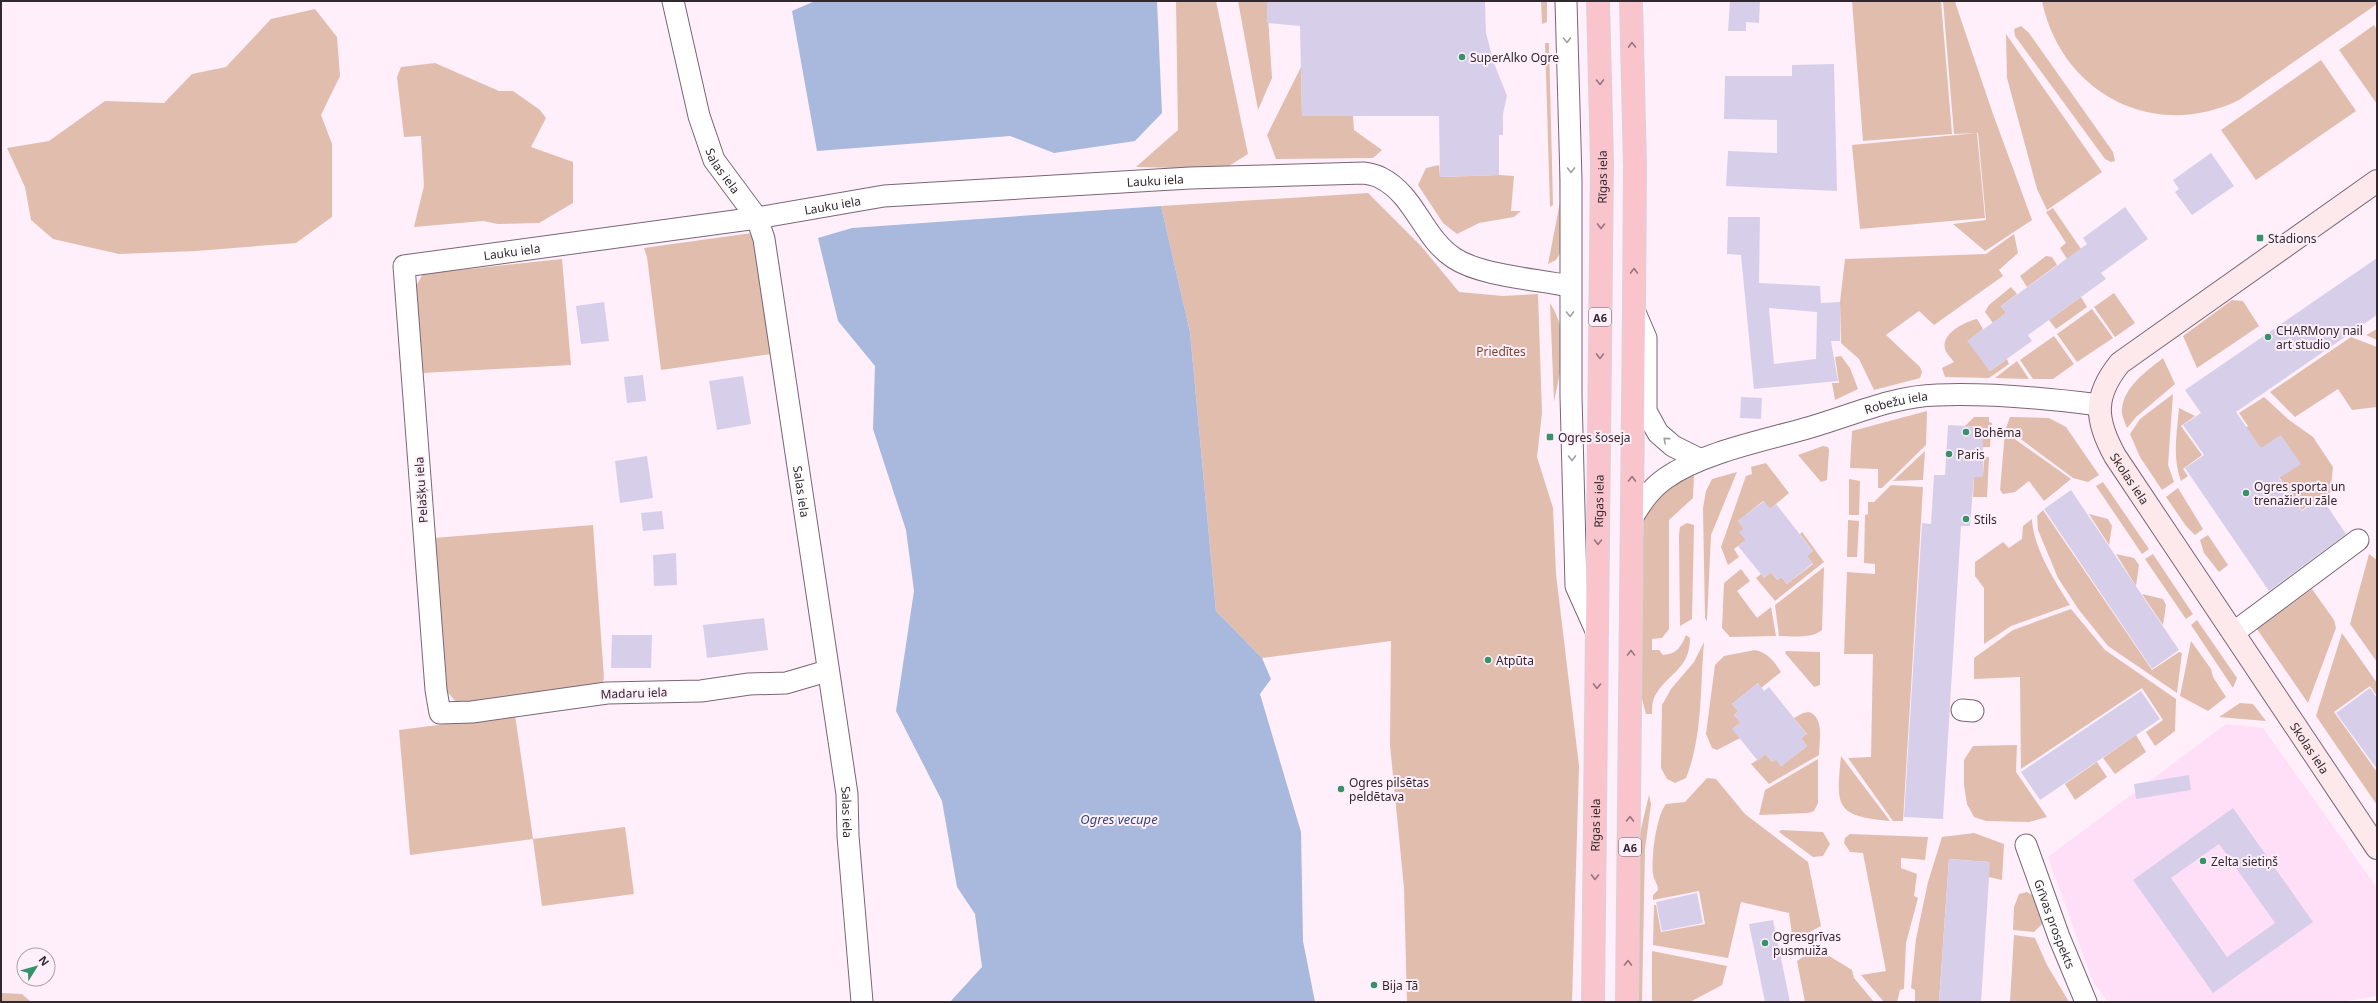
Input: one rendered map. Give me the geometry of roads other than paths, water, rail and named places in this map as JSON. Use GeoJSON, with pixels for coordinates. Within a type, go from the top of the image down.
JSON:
{"type":"FeatureCollection","features":[{"type":"Feature","properties":{"kind":"highway","name":"Rīgas iela"},"geometry":{"type":"LineString","coordinates":[[1593,1002],[1602,171],[1598,1]]}},
{"type":"Feature","properties":{"kind":"highway","name":"A6"},"geometry":{"type":"LineString","coordinates":[[1627,1002],[1634,310],[1634,166],[1631,1]]}},
{"type":"Feature","properties":{"kind":"main road","name":"Skolas iela"},"geometry":{"type":"LineString","coordinates":[[2377,181],[2120,363],[2108,377],[2101,393],[2099,405],[2100,420],[2105,438],[2115,456],[2377,848]]}},
{"type":"Feature","properties":{"kind":"street","name":"Salas iela"},"geometry":{"type":"LineString","coordinates":[[673,1],[699,116],[714,160],[758,218],[764,239],[801,477],[827,671],[847,794],[848,836],[862,1002]]}},
{"type":"Feature","properties":{"kind":"street"},"geometry":{"type":"LineString","coordinates":[[1566,1],[1571,180],[1569,286],[1572,491],[1576,586],[1597,633]]}},
{"type":"Feature","properties":{"kind":"street","name":"Lauku iela"},"geometry":{"type":"LineString","coordinates":[[404,266],[758,218],[884,196],[1264,175],[1364,173],[1381,178],[1410,204],[1432,240],[1454,259],[1480,270],[1569,286]]}},
{"type":"Feature","properties":{"kind":"street","name":"Pelašķu iela"},"geometry":{"type":"LineString","coordinates":[[404,266],[436,690],[440,713]]}},
{"type":"Feature","properties":{"kind":"street"},"geometry":{"type":"LineString","coordinates":[[1634,310],[1646,338],[1646,411],[1658,433],[1673,446],[1699,459]]}},
{"type":"Feature","properties":{"kind":"street","name":"Robežu iela"},"geometry":{"type":"LineString","coordinates":[[1632,518],[1648,492],[1667,477],[1699,459],[1895,401],[1914,397],[1936,395],[2044,398],[2099,405]]}},
{"type":"Feature","properties":{"kind":"street"},"geometry":{"type":"LineString","coordinates":[[2233,633],[2358,540]]}},
{"type":"Feature","properties":{"kind":"street","name":"Madaru iela"},"geometry":{"type":"LineString","coordinates":[[440,713],[472,712],[607,692],[701,692],[749,684],[786,683],[827,671]]}},
{"type":"Feature","properties":{"kind":"street","name":"Grīvas prospekts"},"geometry":{"type":"LineString","coordinates":[[2026,845],[2059,937],[2086,1002]]}},
{"type":"Feature","properties":{"kind":"water"},"geometry":{"type":"Polygon","coordinates":[[[815,1],[1157,1],[1162,113],[1135,141],[1054,153],[1010,136],[817,151],[792,11],[815,1]]]}},
{"type":"Feature","properties":{"kind":"water","name":"Ogres vecupe"},"geometry":{"type":"Polygon","coordinates":[[[1161,206],[1190,332],[1216,611],[1262,658],[1271,679],[1260,694],[1301,832],[1303,941],[1315,1002],[950,1002],[982,967],[975,914],[957,887],[942,801],[896,711],[914,591],[906,530],[873,429],[875,366],[838,321],[818,238],[852,228],[1161,206]]]}},
{"type":"Feature","properties":{"kind":"place","name":"SuperAlko Ogre"},"geometry":{"type":"Point","coordinates":[1462,57]}},
{"type":"Feature","properties":{"kind":"place","name":"Stadions"},"geometry":{"type":"Point","coordinates":[2260,238]}},
{"type":"Feature","properties":{"kind":"place","name":"CHARMony nail art studio"},"geometry":{"type":"Point","coordinates":[2268,337]}},
{"type":"Feature","properties":{"kind":"place","name":"Bohēma"},"geometry":{"type":"Point","coordinates":[1966,432]}},
{"type":"Feature","properties":{"kind":"place","name":"Ogres šoseja"},"geometry":{"type":"Point","coordinates":[1550,437]}},
{"type":"Feature","properties":{"kind":"place","name":"Paris"},"geometry":{"type":"Point","coordinates":[1949,454]}},
{"type":"Feature","properties":{"kind":"place","name":"Ogres sporta un trenažieru zāle"},"geometry":{"type":"Point","coordinates":[2246,493]}},
{"type":"Feature","properties":{"kind":"place","name":"Stils"},"geometry":{"type":"Point","coordinates":[1966,519]}},
{"type":"Feature","properties":{"kind":"place","name":"Atpūta"},"geometry":{"type":"Point","coordinates":[1488,660]}},
{"type":"Feature","properties":{"kind":"place","name":"Ogres pilsētas peldētava"},"geometry":{"type":"Point","coordinates":[1341,789]}},
{"type":"Feature","properties":{"kind":"place","name":"Zelta sietiņš"},"geometry":{"type":"Point","coordinates":[2203,861]}},
{"type":"Feature","properties":{"kind":"place","name":"Ogresgrīvas pusmuiža"},"geometry":{"type":"Point","coordinates":[1765,943]}},
{"type":"Feature","properties":{"kind":"place","name":"Bija Tā"},"geometry":{"type":"Point","coordinates":[1374,985]}},
{"type":"Feature","properties":{"kind":"park label","name":"Priedītes"},"geometry":{"type":"Point","coordinates":[1501,351]}}]}
